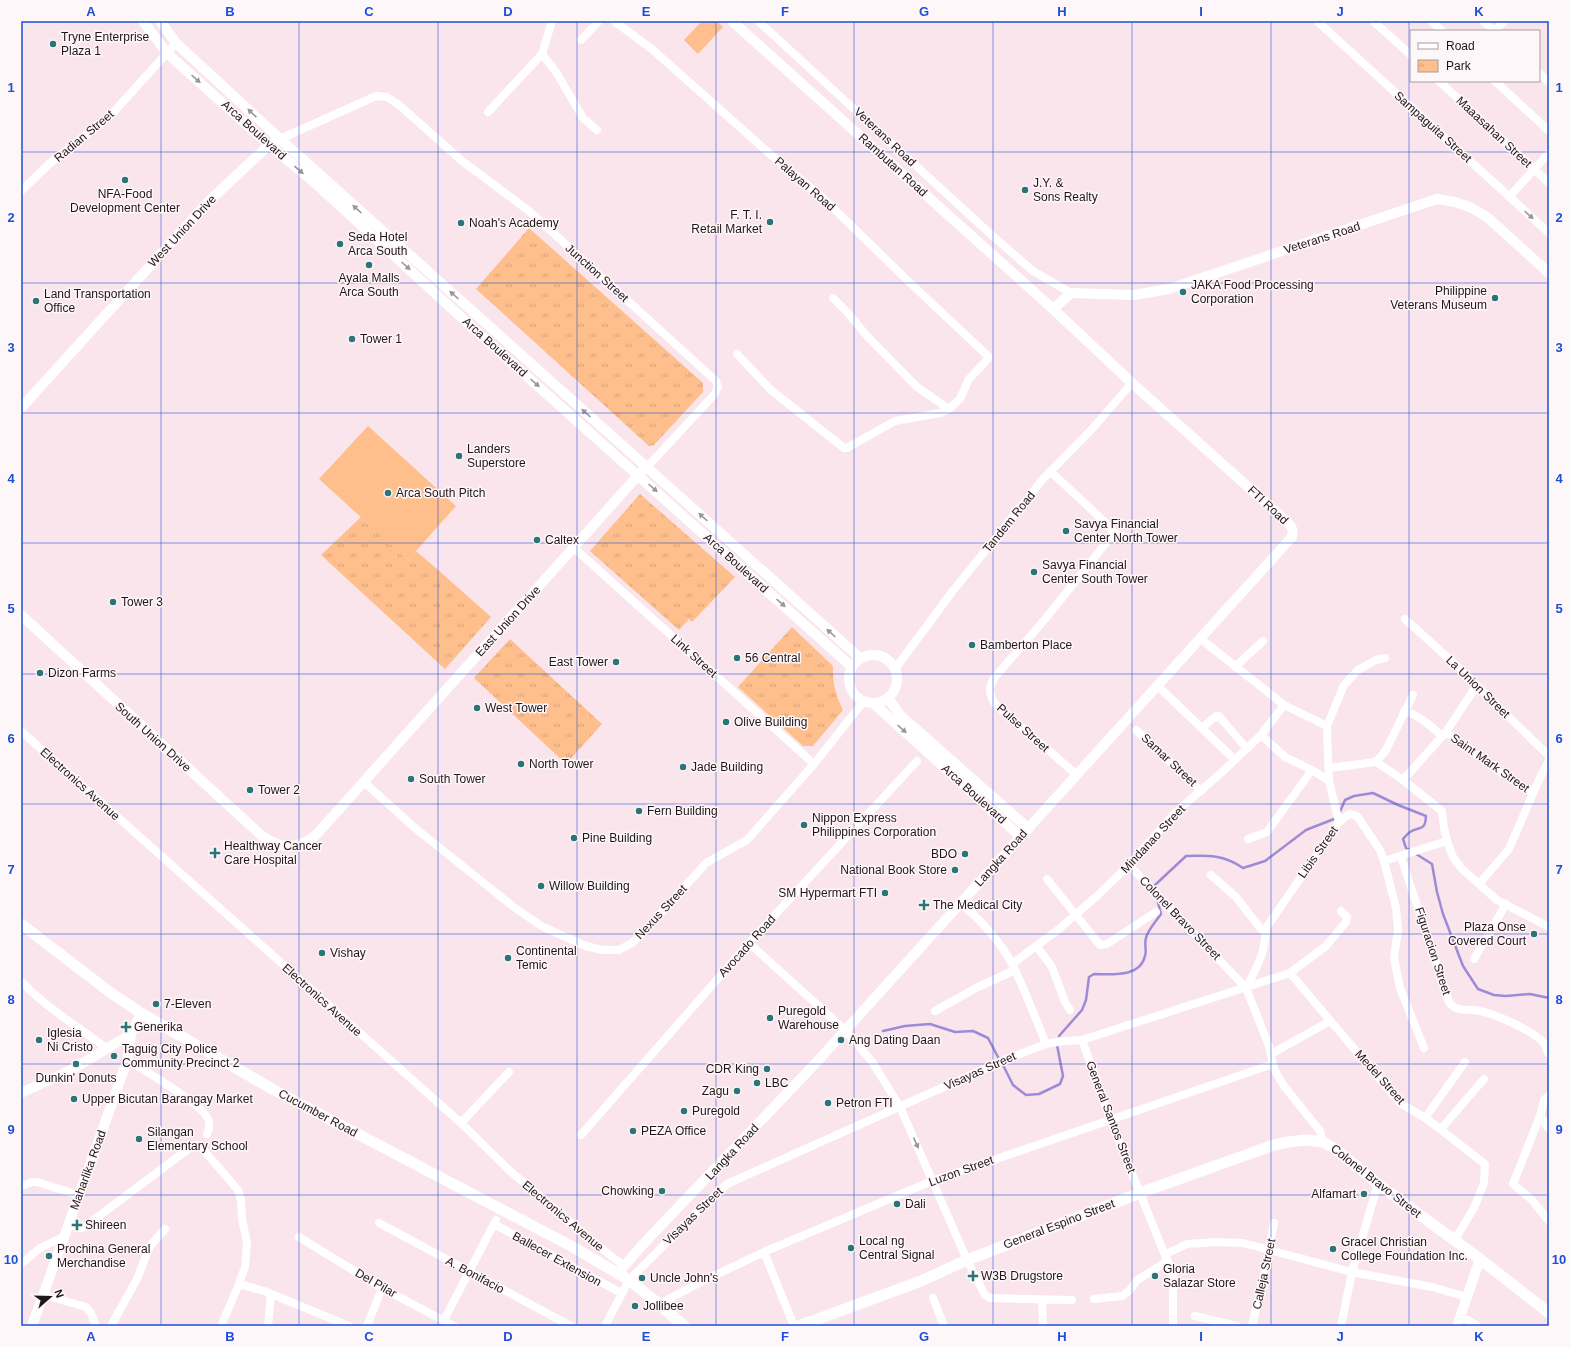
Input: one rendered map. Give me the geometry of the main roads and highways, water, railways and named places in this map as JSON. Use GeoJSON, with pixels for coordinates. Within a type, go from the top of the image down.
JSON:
{"type":"FeatureCollection","features":[{"type":"Feature","properties":{"kind":"main road","name":"Cucumber Road"},"geometry":{"type":"LineString","coordinates":[[21,924],[110,993],[274,1090],[573,1247],[621,1270],[629,1280],[684,1326]]}},
{"type":"Feature","properties":{"kind":"main road","name":"General Espino Street"},"geometry":{"type":"LineString","coordinates":[[799,1326],[921,1281],[967,1260],[1140,1193],[1274,1145],[1306,1140],[1323,1142]]}},
{"type":"Feature","properties":{"kind":"main road","name":"Colonel Bravo Street"},"geometry":{"type":"LineString","coordinates":[[1323,1142],[1334,1148],[1378,1184],[1480,1259],[1549,1313]]}},
{"type":"Feature","properties":{"kind":"waterway"},"geometry":{"type":"LineString","coordinates":[[1339,814],[1345,800],[1354,796],[1373,793],[1426,816],[1423,827],[1410,832],[1403,839],[1406,848],[1410,850]]}},
{"type":"Feature","properties":{"kind":"waterway"},"geometry":{"type":"LineString","coordinates":[[1155,889],[1155,885],[1186,856],[1223,858],[1243,868],[1265,861],[1306,830],[1334,819]]}},
{"type":"Feature","properties":{"kind":"waterway"},"geometry":{"type":"LineString","coordinates":[[1416,854],[1432,864],[1443,914],[1463,966],[1478,989],[1494,995],[1506,996],[1530,994],[1549,998]]}},
{"type":"Feature","properties":{"kind":"waterway"},"geometry":{"type":"LineString","coordinates":[[1059,1036],[1082,1010],[1086,1000],[1089,977],[1094,974],[1124,973],[1137,968],[1142,963],[1146,954],[1145,942],[1147,935],[1161,914],[1157,899]]}},
{"type":"Feature","properties":{"kind":"waterway"},"geometry":{"type":"LineString","coordinates":[[883,1031],[905,1026],[930,1024],[955,1032],[973,1031],[988,1038],[999,1059]]}},
{"type":"Feature","properties":{"kind":"waterway"},"geometry":{"type":"LineString","coordinates":[[1003,1065],[1013,1085],[1026,1095],[1039,1094],[1060,1084],[1063,1076],[1057,1045]]}},
{"type":"Feature","properties":{"kind":"place","name":"Tryne Enterprise Plaza 1"},"geometry":{"type":"Point","coordinates":[53,44]}},
{"type":"Feature","properties":{"kind":"place","name":"NFA-Food Development Center"},"geometry":{"type":"Point","coordinates":[125,180]}},
{"type":"Feature","properties":{"kind":"place","name":"J.Y. & Sons Realty"},"geometry":{"type":"Point","coordinates":[1025,190]}},
{"type":"Feature","properties":{"kind":"place","name":"F. T. I. Retail Market"},"geometry":{"type":"Point","coordinates":[770,222]}},
{"type":"Feature","properties":{"kind":"place","name":"Noah's Academy"},"geometry":{"type":"Point","coordinates":[461,223]}},
{"type":"Feature","properties":{"kind":"place","name":"Seda Hotel Arca South"},"geometry":{"type":"Point","coordinates":[340,244]}},
{"type":"Feature","properties":{"kind":"place","name":"Ayala Malls Arca South"},"geometry":{"type":"Point","coordinates":[369,265]}},
{"type":"Feature","properties":{"kind":"place","name":"JAKA Food Processing Corporation"},"geometry":{"type":"Point","coordinates":[1183,292]}},
{"type":"Feature","properties":{"kind":"place","name":"Philippine Veterans Museum"},"geometry":{"type":"Point","coordinates":[1495,298]}},
{"type":"Feature","properties":{"kind":"place","name":"Land Transportation Office"},"geometry":{"type":"Point","coordinates":[36,301]}},
{"type":"Feature","properties":{"kind":"place","name":"Tower 1"},"geometry":{"type":"Point","coordinates":[352,339]}},
{"type":"Feature","properties":{"kind":"place","name":"Landers Superstore"},"geometry":{"type":"Point","coordinates":[459,456]}},
{"type":"Feature","properties":{"kind":"place","name":"Arca South Pitch"},"geometry":{"type":"Point","coordinates":[388,493]}},
{"type":"Feature","properties":{"kind":"place","name":"Savya Financial Center North Tower"},"geometry":{"type":"Point","coordinates":[1066,531]}},
{"type":"Feature","properties":{"kind":"place","name":"Caltex"},"geometry":{"type":"Point","coordinates":[537,540]}},
{"type":"Feature","properties":{"kind":"place","name":"Savya Financial Center South Tower"},"geometry":{"type":"Point","coordinates":[1034,572]}},
{"type":"Feature","properties":{"kind":"place","name":"Tower 3"},"geometry":{"type":"Point","coordinates":[113,602]}},
{"type":"Feature","properties":{"kind":"place","name":"Bamberton Place"},"geometry":{"type":"Point","coordinates":[972,645]}},
{"type":"Feature","properties":{"kind":"place","name":"56 Central"},"geometry":{"type":"Point","coordinates":[737,658]}},
{"type":"Feature","properties":{"kind":"place","name":"East Tower"},"geometry":{"type":"Point","coordinates":[616,662]}},
{"type":"Feature","properties":{"kind":"place","name":"Dizon Farms"},"geometry":{"type":"Point","coordinates":[40,673]}},
{"type":"Feature","properties":{"kind":"place","name":"West Tower"},"geometry":{"type":"Point","coordinates":[477,708]}},
{"type":"Feature","properties":{"kind":"place","name":"Olive Building"},"geometry":{"type":"Point","coordinates":[726,722]}},
{"type":"Feature","properties":{"kind":"place","name":"North Tower"},"geometry":{"type":"Point","coordinates":[521,764]}},
{"type":"Feature","properties":{"kind":"place","name":"Jade Building"},"geometry":{"type":"Point","coordinates":[683,767]}},
{"type":"Feature","properties":{"kind":"place","name":"South Tower"},"geometry":{"type":"Point","coordinates":[411,779]}},
{"type":"Feature","properties":{"kind":"place","name":"Tower 2"},"geometry":{"type":"Point","coordinates":[250,790]}},
{"type":"Feature","properties":{"kind":"place","name":"Fern Building"},"geometry":{"type":"Point","coordinates":[639,811]}},
{"type":"Feature","properties":{"kind":"place","name":"Nippon Express Philippines Corporation"},"geometry":{"type":"Point","coordinates":[804,825]}},
{"type":"Feature","properties":{"kind":"place","name":"Pine Building"},"geometry":{"type":"Point","coordinates":[574,838]}},
{"type":"Feature","properties":{"kind":"place","name":"Healthway Cancer Care Hospital"},"geometry":{"type":"Point","coordinates":[215,853]}},
{"type":"Feature","properties":{"kind":"place","name":"BDO"},"geometry":{"type":"Point","coordinates":[965,854]}},
{"type":"Feature","properties":{"kind":"place","name":"National Book Store"},"geometry":{"type":"Point","coordinates":[955,870]}},
{"type":"Feature","properties":{"kind":"place","name":"Willow Building"},"geometry":{"type":"Point","coordinates":[541,886]}},
{"type":"Feature","properties":{"kind":"place","name":"SM Hypermart FTI"},"geometry":{"type":"Point","coordinates":[885,893]}},
{"type":"Feature","properties":{"kind":"place","name":"The Medical City"},"geometry":{"type":"Point","coordinates":[924,905]}},
{"type":"Feature","properties":{"kind":"place","name":"Plaza Onse Covered Court"},"geometry":{"type":"Point","coordinates":[1534,934]}},
{"type":"Feature","properties":{"kind":"place","name":"Vishay"},"geometry":{"type":"Point","coordinates":[322,953]}},
{"type":"Feature","properties":{"kind":"place","name":"Continental Temic"},"geometry":{"type":"Point","coordinates":[508,958]}},
{"type":"Feature","properties":{"kind":"place","name":"7-Eleven"},"geometry":{"type":"Point","coordinates":[156,1004]}},
{"type":"Feature","properties":{"kind":"place","name":"Puregold Warehouse"},"geometry":{"type":"Point","coordinates":[770,1018]}},
{"type":"Feature","properties":{"kind":"place","name":"Generika"},"geometry":{"type":"Point","coordinates":[126,1027]}},
{"type":"Feature","properties":{"kind":"place","name":"Iglesia Ni Cristo"},"geometry":{"type":"Point","coordinates":[39,1040]}},
{"type":"Feature","properties":{"kind":"place","name":"Ang Dating Daan"},"geometry":{"type":"Point","coordinates":[841,1040]}},
{"type":"Feature","properties":{"kind":"place","name":"Taguig City Police Community Precinct 2"},"geometry":{"type":"Point","coordinates":[114,1056]}},
{"type":"Feature","properties":{"kind":"place","name":"Dunkin' Donuts"},"geometry":{"type":"Point","coordinates":[76,1064]}},
{"type":"Feature","properties":{"kind":"place","name":"CDR King"},"geometry":{"type":"Point","coordinates":[767,1069]}},
{"type":"Feature","properties":{"kind":"place","name":"LBC"},"geometry":{"type":"Point","coordinates":[757,1083]}},
{"type":"Feature","properties":{"kind":"place","name":"Zagu"},"geometry":{"type":"Point","coordinates":[737,1091]}},
{"type":"Feature","properties":{"kind":"place","name":"Upper Bicutan Barangay Market"},"geometry":{"type":"Point","coordinates":[74,1099]}},
{"type":"Feature","properties":{"kind":"place","name":"Petron FTI"},"geometry":{"type":"Point","coordinates":[828,1103]}},
{"type":"Feature","properties":{"kind":"place","name":"Puregold"},"geometry":{"type":"Point","coordinates":[684,1111]}},
{"type":"Feature","properties":{"kind":"place","name":"PEZA Office"},"geometry":{"type":"Point","coordinates":[633,1131]}},
{"type":"Feature","properties":{"kind":"place","name":"Silangan Elementary School"},"geometry":{"type":"Point","coordinates":[139,1139]}},
{"type":"Feature","properties":{"kind":"place","name":"Chowking"},"geometry":{"type":"Point","coordinates":[662,1191]}},
{"type":"Feature","properties":{"kind":"place","name":"Alfamart"},"geometry":{"type":"Point","coordinates":[1364,1194]}},
{"type":"Feature","properties":{"kind":"place","name":"Dali"},"geometry":{"type":"Point","coordinates":[897,1204]}},
{"type":"Feature","properties":{"kind":"place","name":"Shireen"},"geometry":{"type":"Point","coordinates":[77,1225]}},
{"type":"Feature","properties":{"kind":"place","name":"Local ng Central Signal"},"geometry":{"type":"Point","coordinates":[851,1248]}},
{"type":"Feature","properties":{"kind":"place","name":"Gracel Christian College Foundation Inc."},"geometry":{"type":"Point","coordinates":[1333,1249]}},
{"type":"Feature","properties":{"kind":"place","name":"Prochina General Merchandise"},"geometry":{"type":"Point","coordinates":[49,1256]}},
{"type":"Feature","properties":{"kind":"place","name":"W3B Drugstore"},"geometry":{"type":"Point","coordinates":[973,1276]}},
{"type":"Feature","properties":{"kind":"place","name":"Gloria Salazar Store"},"geometry":{"type":"Point","coordinates":[1155,1276]}},
{"type":"Feature","properties":{"kind":"place","name":"Uncle John's"},"geometry":{"type":"Point","coordinates":[642,1278]}},
{"type":"Feature","properties":{"kind":"place","name":"Jollibee"},"geometry":{"type":"Point","coordinates":[635,1306]}}]}
